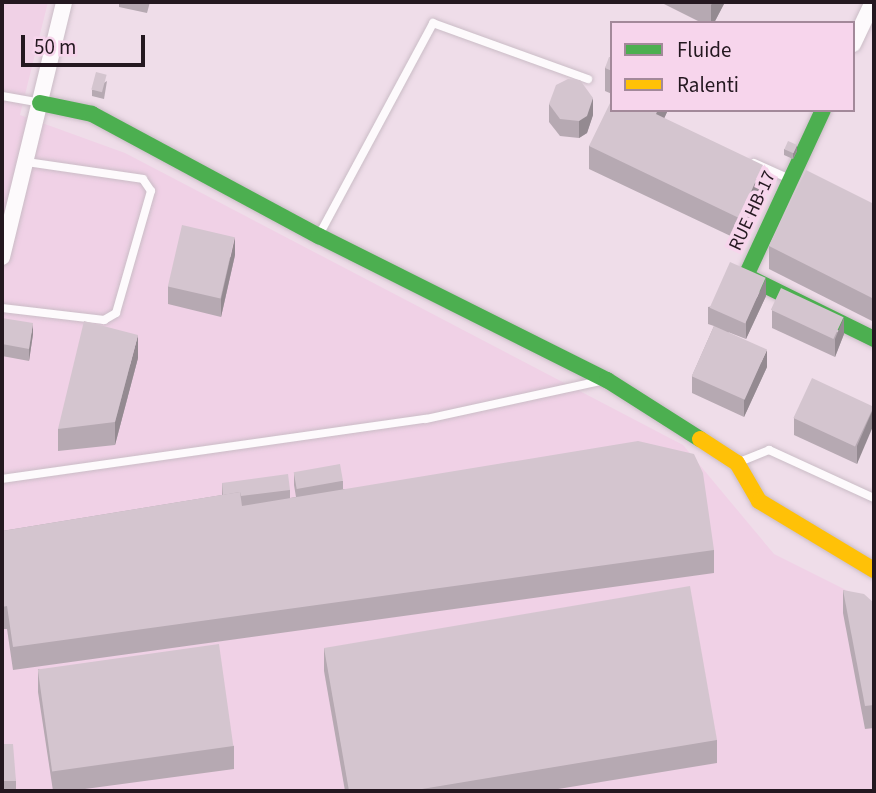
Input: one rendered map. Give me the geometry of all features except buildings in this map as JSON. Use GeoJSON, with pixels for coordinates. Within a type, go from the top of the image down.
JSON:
{"type":"FeatureCollection","features":[{"type":"Feature","properties":{"kind":"street"},"geometry":{"type":"LineString","coordinates":[[2,254],[27,162],[64,2]]}},
{"type":"Feature","properties":{"kind":"street"},"geometry":{"type":"LineString","coordinates":[[855,40],[872,4]]}},
{"type":"Feature","properties":{"kind":"street"},"geometry":{"type":"LineString","coordinates":[[40,103],[92,114],[318,236],[607,380],[737,463],[759,501],[874,570]]}},
{"type":"Feature","properties":{"kind":"street","name":"RUE HB-17"},"geometry":{"type":"LineString","coordinates":[[822,112],[746,276],[874,339]]}},
{"type":"Feature","properties":{"kind":"lane"},"geometry":{"type":"LineString","coordinates":[[318,236],[433,23],[438,21],[588,79]]}},
{"type":"Feature","properties":{"kind":"lane"},"geometry":{"type":"LineString","coordinates":[[2,96],[40,103]]}},
{"type":"Feature","properties":{"kind":"lane"},"geometry":{"type":"LineString","coordinates":[[741,157],[791,180]]}},
{"type":"Feature","properties":{"kind":"lane"},"geometry":{"type":"LineString","coordinates":[[2,308],[104,320],[116,313],[151,191],[143,179],[27,162]]}},
{"type":"Feature","properties":{"kind":"lane"},"geometry":{"type":"LineString","coordinates":[[2,479],[426,419],[607,380]]}},
{"type":"Feature","properties":{"kind":"lane"},"geometry":{"type":"LineString","coordinates":[[737,463],[769,450],[874,499]]}},
{"type":"Feature","properties":{"kind":"shaded area"},"geometry":{"type":"Polygon","coordinates":[[[2,2],[48,2],[20,115],[125,153],[683,445],[774,554],[874,604],[874,791],[2,791],[2,2]]]}},
{"type":"Feature","properties":{"kind":"traffic: fast"},"geometry":{"type":"LineString","coordinates":[[40,103],[92,114],[319,236],[607,380],[700,439]]}},
{"type":"Feature","properties":{"kind":"traffic: fast"},"geometry":{"type":"LineString","coordinates":[[822,112],[746,276],[874,339]]}},
{"type":"Feature","properties":{"kind":"traffic: slow"},"geometry":{"type":"LineString","coordinates":[[700,439],[737,463],[759,501],[874,570]]}}]}
